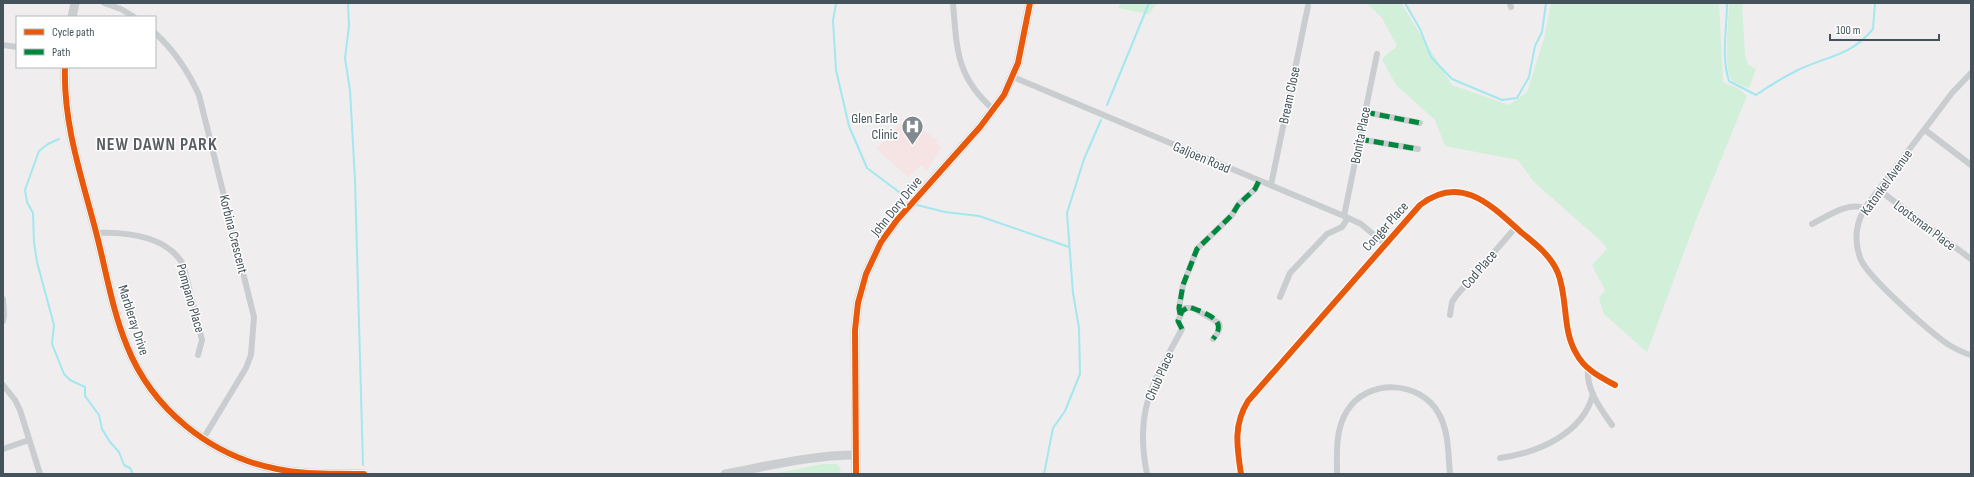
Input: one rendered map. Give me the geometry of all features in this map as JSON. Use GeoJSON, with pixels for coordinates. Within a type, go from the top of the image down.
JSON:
{"type":"FeatureCollection","features":[{"type":"Feature","properties":{"kind":"street"},"geometry":{"type":"LineString","coordinates":[[72,16],[74,3]]}},
{"type":"Feature","properties":{"kind":"street"},"geometry":{"type":"LineString","coordinates":[[104,3],[121,9],[132,16]]}},
{"type":"Feature","properties":{"kind":"street"},"geometry":{"type":"LineString","coordinates":[[953,3],[958,51],[964,74],[976,94],[994,110]]}},
{"type":"Feature","properties":{"kind":"street","name":"John Dory Drive"},"geometry":{"type":"LineString","coordinates":[[856,474],[855,330],[858,303],[866,274],[881,242],[896,220],[994,110],[1013,77],[1022,48],[1030,3]]}},
{"type":"Feature","properties":{"kind":"street","name":"Bream Close"},"geometry":{"type":"LineString","coordinates":[[1271,185],[1308,6]]}},
{"type":"Feature","properties":{"kind":"street","name":"Korbina Crescent"},"geometry":{"type":"LineString","coordinates":[[156,34],[167,44],[186,68],[199,95],[254,317],[251,355],[246,368],[203,439]]}},
{"type":"Feature","properties":{"kind":"street"},"geometry":{"type":"LineString","coordinates":[[3,46],[16,47]]}},
{"type":"Feature","properties":{"kind":"street","name":"Bonita Place"},"geometry":{"type":"LineString","coordinates":[[1346,217],[1377,54]]}},
{"type":"Feature","properties":{"kind":"street","name":"Marbleray Drive"},"geometry":{"type":"LineString","coordinates":[[65,68],[65,94],[68,117],[116,314],[133,359],[145,382],[164,406],[177,419],[203,439],[238,457],[277,472],[364,474]]}},
{"type":"Feature","properties":{"kind":"street","name":"Katonkel Avenue"},"geometry":{"type":"LineString","coordinates":[[1971,73],[1952,93],[1865,208],[1859,220],[1856,236],[1858,254],[1867,271],[1941,339],[1958,350],[1971,355]]}},
{"type":"Feature","properties":{"kind":"street","name":"Galjoen Road"},"geometry":{"type":"LineString","coordinates":[[1013,77],[1346,217],[1366,228],[1386,244]]}},
{"type":"Feature","properties":{"kind":"street"},"geometry":{"type":"LineString","coordinates":[[1365,112],[1420,123]]}},
{"type":"Feature","properties":{"kind":"street"},"geometry":{"type":"LineString","coordinates":[[1925,130],[1971,165]]}},
{"type":"Feature","properties":{"kind":"street"},"geometry":{"type":"LineString","coordinates":[[1360,138],[1418,149]]}},
{"type":"Feature","properties":{"kind":"street"},"geometry":{"type":"LineString","coordinates":[[1180,314],[1179,308],[1183,285],[1197,249],[1232,215],[1238,205],[1255,189],[1259,181]]}},
{"type":"Feature","properties":{"kind":"street","name":"Lootsman Place"},"geometry":{"type":"LineString","coordinates":[[1879,190],[1971,259]]}},
{"type":"Feature","properties":{"kind":"street","name":"Conger Place"},"geometry":{"type":"LineString","coordinates":[[1241,474],[1237,429],[1239,419],[1248,401],[1420,205],[1429,199],[1448,192],[1463,193],[1477,197],[1488,203],[1544,253],[1554,266],[1561,285],[1570,340],[1577,356],[1588,369],[1615,385]]}},
{"type":"Feature","properties":{"kind":"street"},"geometry":{"type":"LineString","coordinates":[[1812,224],[1849,207],[1858,206],[1865,208]]}},
{"type":"Feature","properties":{"kind":"street"},"geometry":{"type":"LineString","coordinates":[[1280,297],[1290,273],[1327,234],[1342,227],[1346,217]]}},
{"type":"Feature","properties":{"kind":"street","name":"Cod Place"},"geometry":{"type":"LineString","coordinates":[[1450,315],[1452,302],[1456,296],[1516,227]]}},
{"type":"Feature","properties":{"kind":"street","name":"Pompano Place"},"geometry":{"type":"LineString","coordinates":[[96,233],[117,232],[145,238],[166,247],[178,256],[183,264],[202,340],[198,355]]}},
{"type":"Feature","properties":{"kind":"street"},"geometry":{"type":"LineString","coordinates":[[3,300],[3,321]]}},
{"type":"Feature","properties":{"kind":"street"},"geometry":{"type":"LineString","coordinates":[[1180,314],[1184,308],[1190,307],[1209,316],[1219,323],[1220,327],[1218,334],[1213,339]]}},
{"type":"Feature","properties":{"kind":"street","name":"Chub Place"},"geometry":{"type":"LineString","coordinates":[[1147,474],[1143,424],[1148,396],[1153,382],[1182,329],[1178,321],[1180,314]]}},
{"type":"Feature","properties":{"kind":"street"},"geometry":{"type":"LineString","coordinates":[[1588,369],[1593,394],[1612,425]]}},
{"type":"Feature","properties":{"kind":"street"},"geometry":{"type":"LineString","coordinates":[[3,385],[18,405],[40,474]]}},
{"type":"Feature","properties":{"kind":"street"},"geometry":{"type":"LineString","coordinates":[[1337,474],[1339,433],[1347,411],[1365,394],[1391,387],[1401,387],[1417,393],[1432,404],[1439,413],[1445,430],[1450,474]]}},
{"type":"Feature","properties":{"kind":"street"},"geometry":{"type":"LineString","coordinates":[[1500,458],[1519,454],[1561,437],[1584,413],[1593,394]]}},
{"type":"Feature","properties":{"kind":"street"},"geometry":{"type":"LineString","coordinates":[[3,449],[30,440]]}},
{"type":"Feature","properties":{"kind":"street"},"geometry":{"type":"LineString","coordinates":[[725,474],[808,458],[831,455],[856,455]]}},
{"type":"Feature","properties":{"kind":"shaded area"},"geometry":{"type":"Polygon","coordinates":[[[907,117],[922,130],[938,140],[936,143],[941,148],[927,170],[921,165],[908,177],[877,149],[907,117]]]}},
{"type":"Feature","properties":{"kind":"green space"},"geometry":{"type":"Polygon","coordinates":[[[1121,3],[1157,3],[1149,14],[1118,8],[1121,3]]]}},
{"type":"Feature","properties":{"kind":"green space"},"geometry":{"type":"Polygon","coordinates":[[[1367,3],[1401,3],[1452,85],[1509,105],[1527,92],[1544,39],[1551,3],[1719,3],[1723,82],[1739,89],[1747,96],[1696,220],[1647,352],[1604,314],[1599,298],[1605,290],[1592,265],[1607,249],[1602,242],[1534,182],[1518,160],[1445,146],[1435,120],[1396,85],[1382,59],[1397,46],[1382,18],[1367,3]]]}},
{"type":"Feature","properties":{"kind":"green space"},"geometry":{"type":"Polygon","coordinates":[[[1729,3],[1742,3],[1745,55],[1748,65],[1756,69],[1749,88],[1732,80],[1729,74],[1727,43],[1729,3]]]}},
{"type":"Feature","properties":{"kind":"green space"},"geometry":{"type":"Polygon","coordinates":[[[823,464],[837,464],[840,468],[841,474],[772,474],[823,464]]]}},
{"type":"Feature","properties":{"kind":"waterway"},"geometry":{"type":"LineString","coordinates":[[348,3],[349,26],[345,58],[350,90],[355,180],[363,465]]}},
{"type":"Feature","properties":{"kind":"waterway"},"geometry":{"type":"LineString","coordinates":[[836,3],[833,21],[836,70],[849,126],[867,168],[907,198]]}},
{"type":"Feature","properties":{"kind":"waterway"},"geometry":{"type":"LineString","coordinates":[[1107,105],[1149,3]]}},
{"type":"Feature","properties":{"kind":"waterway"},"geometry":{"type":"LineString","coordinates":[[1405,3],[1420,29],[1431,57],[1452,79],[1502,100],[1517,98],[1529,77],[1535,46],[1542,32],[1546,3]]}},
{"type":"Feature","properties":{"kind":"waterway"},"geometry":{"type":"LineString","coordinates":[[1727,3],[1725,62],[1729,81],[1756,95],[1798,70],[1856,45],[1873,29],[1875,3]]}},
{"type":"Feature","properties":{"kind":"waterway"},"geometry":{"type":"LineString","coordinates":[[1044,474],[1053,428],[1065,411],[1080,374],[1079,328],[1073,293],[1067,213],[1084,159],[1101,120]]}},
{"type":"Feature","properties":{"kind":"waterway"},"geometry":{"type":"LineString","coordinates":[[59,139],[48,144],[39,151],[25,190],[27,202],[33,213],[34,242],[37,262],[54,325],[52,344],[64,374],[70,380],[85,387],[85,396],[99,415],[102,429],[110,442],[119,452],[124,465],[130,468],[133,474]]}},
{"type":"Feature","properties":{"kind":"waterway"},"geometry":{"type":"LineString","coordinates":[[917,205],[945,212],[979,216],[1069,247]]}},
{"type":"Feature","properties":{"kind":"marked path"},"geometry":{"type":"LineString","coordinates":[[1365,112],[1420,123]]}},
{"type":"Feature","properties":{"kind":"marked path"},"geometry":{"type":"LineString","coordinates":[[1359,139],[1418,149]]}},
{"type":"Feature","properties":{"kind":"marked path"},"geometry":{"type":"LineString","coordinates":[[1180,314],[1179,308],[1183,285],[1197,249],[1232,215],[1238,205],[1255,189],[1259,181]]}},
{"type":"Feature","properties":{"kind":"marked path"},"geometry":{"type":"LineString","coordinates":[[1182,329],[1178,321],[1182,311],[1189,307],[1208,315],[1217,322],[1217,332],[1213,339]]}},
{"type":"Feature","properties":{"kind":"cycle path"},"geometry":{"type":"LineString","coordinates":[[856,474],[855,330],[858,303],[866,274],[881,242],[897,220],[980,127],[1004,95],[1018,63],[1030,3]]}},
{"type":"Feature","properties":{"kind":"cycle path"},"geometry":{"type":"LineString","coordinates":[[65,68],[67,109],[74,151],[96,232],[113,304],[127,346],[138,369],[152,390],[168,409],[186,426],[207,441],[252,463],[298,472],[364,474]]}},
{"type":"Feature","properties":{"kind":"cycle path"},"geometry":{"type":"LineString","coordinates":[[1241,474],[1237,436],[1240,419],[1248,401],[1420,205],[1435,196],[1449,192],[1462,193],[1475,197],[1487,204],[1543,251],[1558,273],[1563,293],[1569,334],[1579,359],[1598,376],[1615,385]]}},
{"type":"Feature","properties":{"kind":"place","name":"Glen Earle Clinic"},"geometry":{"type":"Point","coordinates":[913,146]}},
{"type":"Feature","properties":{"kind":"district","name":"NEW DAWN PARK"},"geometry":{"type":"Point","coordinates":[157,144]}}]}
